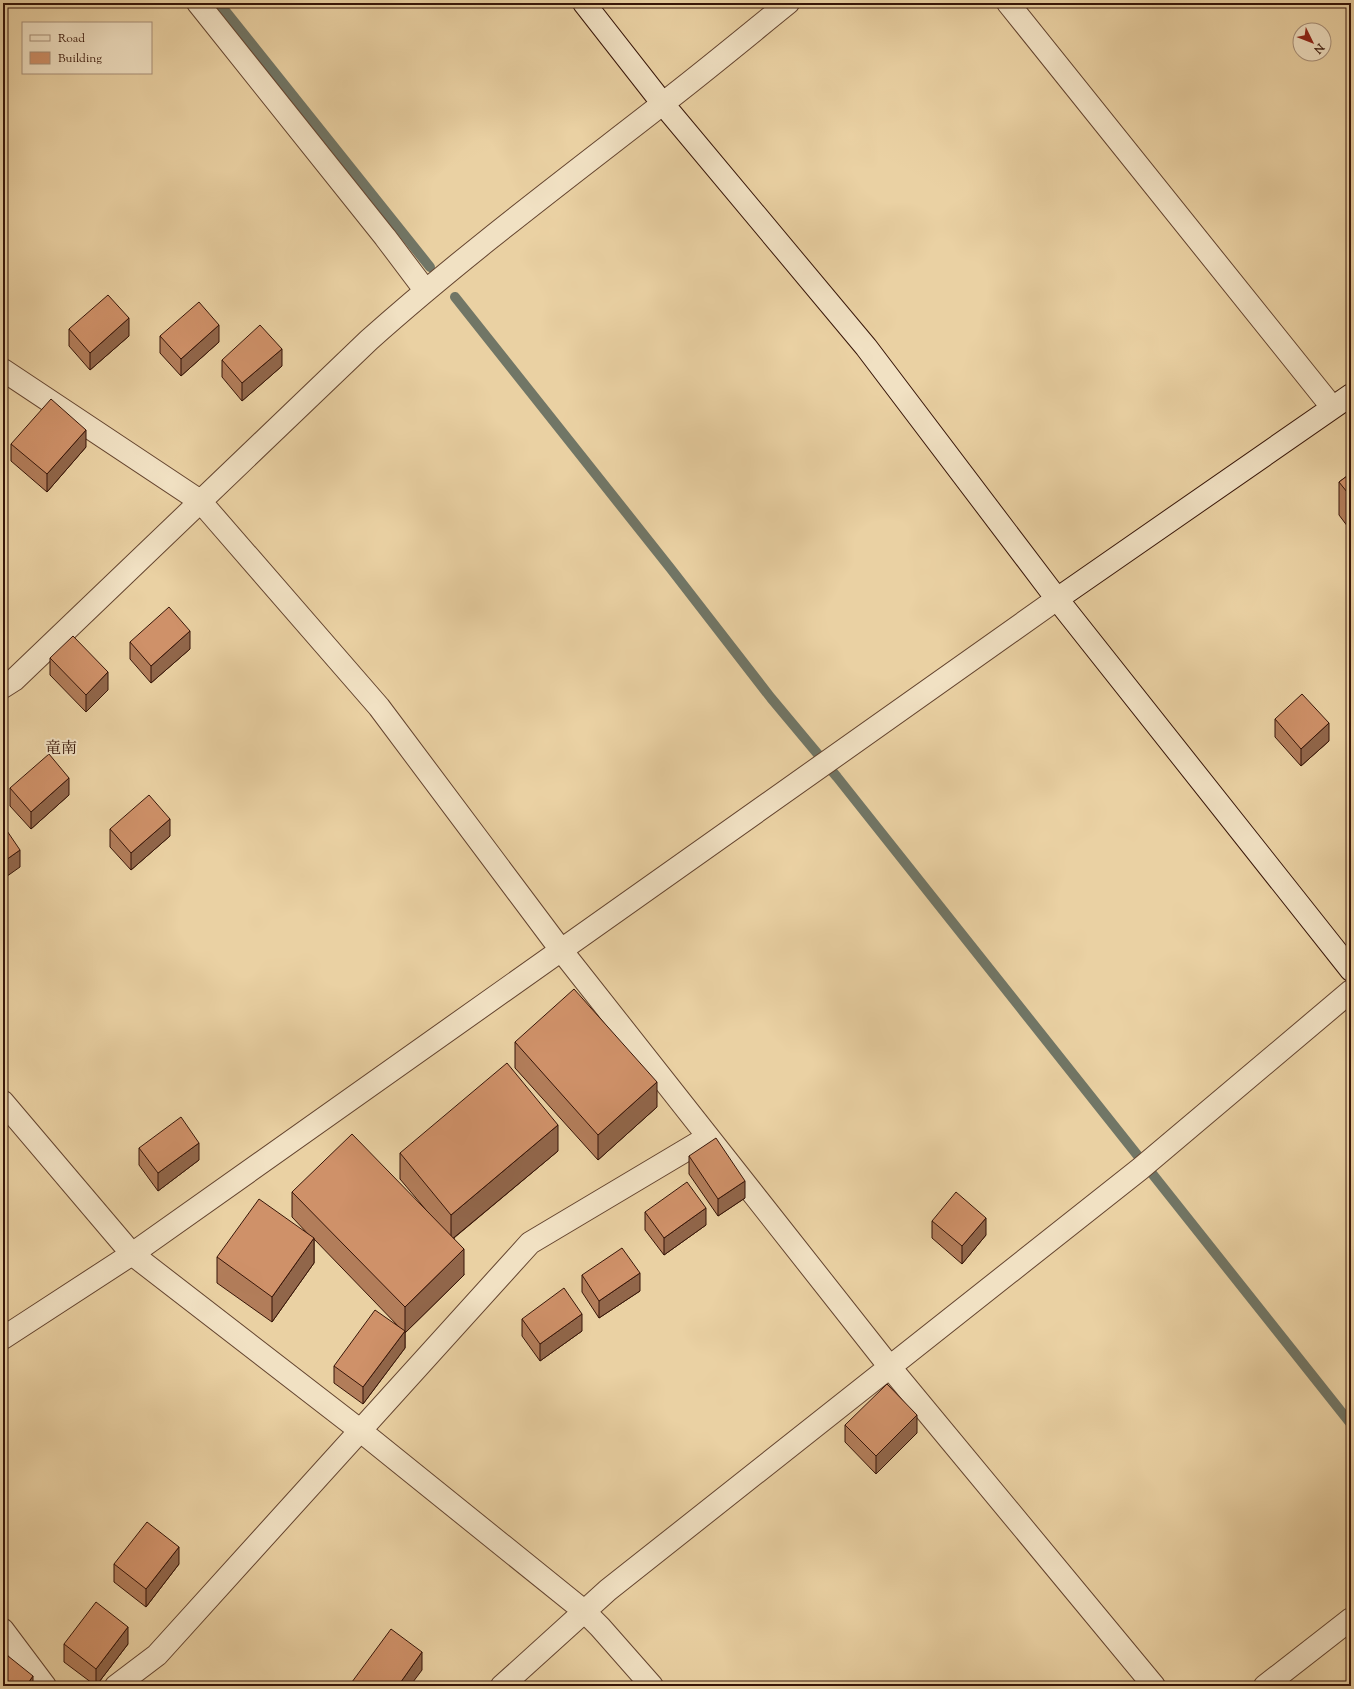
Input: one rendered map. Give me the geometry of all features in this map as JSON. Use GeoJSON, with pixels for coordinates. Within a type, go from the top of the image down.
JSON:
{"type":"FeatureCollection","features":[{"type":"Feature","properties":{"kind":"street"},"geometry":{"type":"LineString","coordinates":[[198,3],[385,237],[425,290]]}},
{"type":"Feature","properties":{"kind":"street"},"geometry":{"type":"LineString","coordinates":[[584,3],[663,104],[866,347],[1057,599],[1351,970]]}},
{"type":"Feature","properties":{"kind":"street"},"geometry":{"type":"LineString","coordinates":[[3,687],[14,680],[369,340],[425,290],[532,204],[663,104],[788,3]]}},
{"type":"Feature","properties":{"kind":"street"},"geometry":{"type":"LineString","coordinates":[[1008,3],[1332,407]]}},
{"type":"Feature","properties":{"kind":"street"},"geometry":{"type":"LineString","coordinates":[[3,370],[200,501],[379,707],[561,950],[889,1366],[1154,1686]]}},
{"type":"Feature","properties":{"kind":"street"},"geometry":{"type":"LineString","coordinates":[[3,1338],[132,1254],[1057,599],[1351,395]]}},
{"type":"Feature","properties":{"kind":"street"},"geometry":{"type":"LineString","coordinates":[[502,1686],[614,1585],[1146,1163],[1351,991]]}},
{"type":"Feature","properties":{"kind":"street"},"geometry":{"type":"LineString","coordinates":[[3,1102],[132,1254],[361,1431],[584,1611],[652,1686]]}},
{"type":"Feature","properties":{"kind":"street"},"geometry":{"type":"LineString","coordinates":[[116,1686],[157,1655],[530,1243],[708,1136]]}},
{"type":"Feature","properties":{"kind":"street"},"geometry":{"type":"LineString","coordinates":[[1265,1686],[1351,1619]]}},
{"type":"Feature","properties":{"kind":"street"},"geometry":{"type":"LineString","coordinates":[[3,1630],[45,1686]]}},
{"type":"Feature","properties":{"kind":"building"},"geometry":{"type":"Polygon","coordinates":[[[108,295],[129,318],[90,353],[69,329],[108,295]]]}},
{"type":"Feature","properties":{"kind":"building"},"geometry":{"type":"Polygon","coordinates":[[[199,302],[219,325],[181,359],[160,336],[199,302]]]}},
{"type":"Feature","properties":{"kind":"building"},"geometry":{"type":"Polygon","coordinates":[[[260,325],[282,349],[242,383],[222,360],[260,325]]]}},
{"type":"Feature","properties":{"kind":"building"},"geometry":{"type":"Polygon","coordinates":[[[51,399],[86,430],[47,474],[11,444],[51,399]]]}},
{"type":"Feature","properties":{"kind":"building"},"geometry":{"type":"Polygon","coordinates":[[[1351,473],[1351,497],[1339,482],[1351,473]]]}},
{"type":"Feature","properties":{"kind":"building"},"geometry":{"type":"Polygon","coordinates":[[[169,607],[190,631],[151,666],[130,642],[169,607]]]}},
{"type":"Feature","properties":{"kind":"building"},"geometry":{"type":"Polygon","coordinates":[[[73,636],[108,672],[86,695],[50,658],[73,636]]]}},
{"type":"Feature","properties":{"kind":"building"},"geometry":{"type":"Polygon","coordinates":[[[1302,694],[1329,723],[1301,749],[1275,719],[1302,694]]]}},
{"type":"Feature","properties":{"kind":"building"},"geometry":{"type":"Polygon","coordinates":[[[49,754],[69,778],[31,812],[10,788],[49,754]]]}},
{"type":"Feature","properties":{"kind":"building"},"geometry":{"type":"Polygon","coordinates":[[[149,795],[170,819],[131,853],[110,829],[149,795]]]}},
{"type":"Feature","properties":{"kind":"building"},"geometry":{"type":"Polygon","coordinates":[[[3,825],[20,850],[3,862],[3,825]]]}},
{"type":"Feature","properties":{"kind":"building"},"geometry":{"type":"Polygon","coordinates":[[[574,989],[657,1082],[598,1135],[515,1042],[574,989]]]}},
{"type":"Feature","properties":{"kind":"building"},"geometry":{"type":"Polygon","coordinates":[[[507,1063],[558,1125],[451,1215],[400,1153],[507,1063]]]}},
{"type":"Feature","properties":{"kind":"building"},"geometry":{"type":"Polygon","coordinates":[[[181,1117],[199,1143],[158,1173],[139,1148],[181,1117]]]}},
{"type":"Feature","properties":{"kind":"building"},"geometry":{"type":"Polygon","coordinates":[[[352,1134],[464,1249],[405,1307],[292,1192],[352,1134]]]}},
{"type":"Feature","properties":{"kind":"building"},"geometry":{"type":"Polygon","coordinates":[[[716,1138],[745,1181],[718,1199],[689,1156],[716,1138]]]}},
{"type":"Feature","properties":{"kind":"building"},"geometry":{"type":"Polygon","coordinates":[[[687,1182],[706,1208],[664,1238],[645,1212],[687,1182]]]}},
{"type":"Feature","properties":{"kind":"building"},"geometry":{"type":"Polygon","coordinates":[[[956,1192],[986,1218],[962,1246],[932,1221],[956,1192]]]}},
{"type":"Feature","properties":{"kind":"building"},"geometry":{"type":"Polygon","coordinates":[[[259,1199],[314,1238],[272,1297],[217,1257],[259,1199]]]}},
{"type":"Feature","properties":{"kind":"building"},"geometry":{"type":"Polygon","coordinates":[[[622,1248],[640,1273],[599,1301],[582,1275],[622,1248]]]}},
{"type":"Feature","properties":{"kind":"building"},"geometry":{"type":"Polygon","coordinates":[[[564,1288],[582,1314],[540,1344],[522,1319],[564,1288]]]}},
{"type":"Feature","properties":{"kind":"building"},"geometry":{"type":"Polygon","coordinates":[[[375,1310],[405,1331],[363,1387],[334,1366],[375,1310]]]}},
{"type":"Feature","properties":{"kind":"building"},"geometry":{"type":"Polygon","coordinates":[[[887,1384],[917,1415],[876,1456],[845,1425],[887,1384]]]}},
{"type":"Feature","properties":{"kind":"building"},"geometry":{"type":"Polygon","coordinates":[[[147,1522],[179,1547],[146,1589],[114,1564],[147,1522]]]}},
{"type":"Feature","properties":{"kind":"building"},"geometry":{"type":"Polygon","coordinates":[[[96,1602],[128,1627],[96,1669],[64,1644],[96,1602]]]}},
{"type":"Feature","properties":{"kind":"building"},"geometry":{"type":"Polygon","coordinates":[[[391,1629],[422,1652],[398,1686],[349,1686],[391,1629]]]}},
{"type":"Feature","properties":{"kind":"building"},"geometry":{"type":"Polygon","coordinates":[[[3,1652],[33,1676],[26,1686],[3,1686],[3,1652]]]}},
{"type":"Feature","properties":{"kind":"waterway"},"geometry":{"type":"LineString","coordinates":[[219,3],[430,267]]}},
{"type":"Feature","properties":{"kind":"waterway"},"geometry":{"type":"LineString","coordinates":[[455,297],[671,569],[771,698],[837,777],[1351,1424]]}},
{"type":"Feature","properties":{"kind":"district","name":"竜南"},"geometry":{"type":"Point","coordinates":[61,749]}}]}
